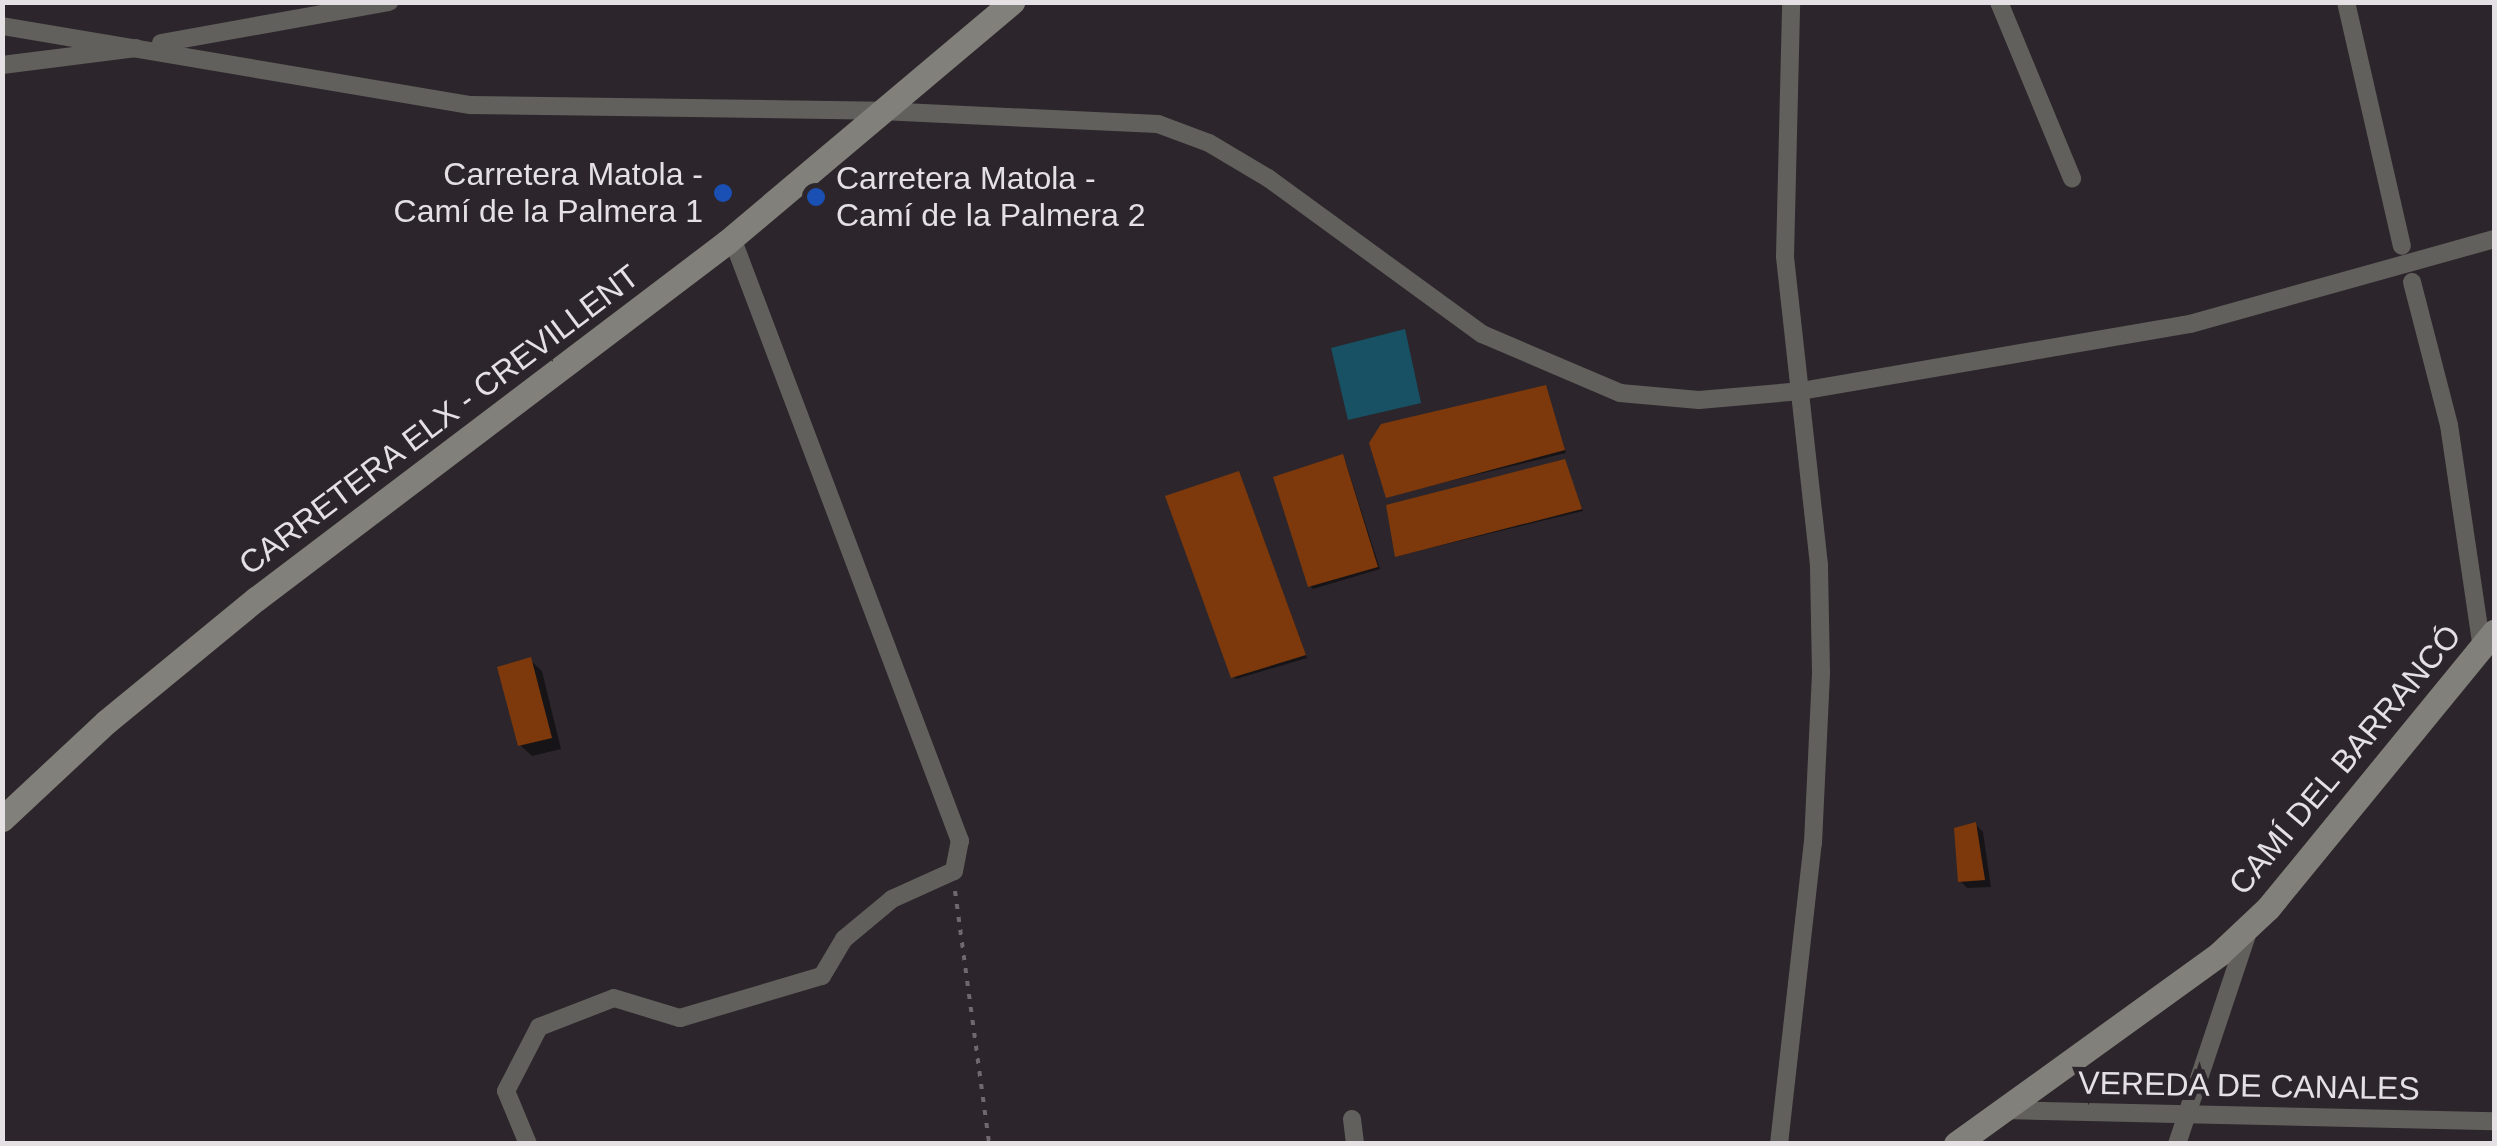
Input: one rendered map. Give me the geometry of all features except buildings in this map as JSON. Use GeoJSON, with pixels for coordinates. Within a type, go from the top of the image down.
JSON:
{"type":"FeatureCollection","features":[{"type":"Feature","properties":{"kind":"street"},"geometry":{"type":"LineString","coordinates":[[2,65],[145,46],[389,2]]}},
{"type":"Feature","properties":{"kind":"street","name":"CARRETERA ELX - CREVILLENT"},"geometry":{"type":"LineString","coordinates":[[2,819],[106,722],[256,599],[732,238],[1012,2]]}},
{"type":"Feature","properties":{"kind":"street"},"geometry":{"type":"LineString","coordinates":[[1779,1144],[1813,844],[1821,672],[1819,565],[1785,256],[1791,2]]}},
{"type":"Feature","properties":{"kind":"street"},"geometry":{"type":"LineString","coordinates":[[1998,2],[2072,178]]}},
{"type":"Feature","properties":{"kind":"street"},"geometry":{"type":"LineString","coordinates":[[2346,2],[2402,246]]}},
{"type":"Feature","properties":{"kind":"street"},"geometry":{"type":"LineString","coordinates":[[2,26],[145,46],[470,105],[882,111],[1158,124],[1209,143],[1268,178],[1482,334],[1620,393],[1699,400],[1801,391],[2190,324],[2494,238]]}},
{"type":"Feature","properties":{"kind":"street"},"geometry":{"type":"LineString","coordinates":[[528,1144],[506,1091],[539,1028],[614,998],[680,1018],[822,976],[844,939],[892,898],[954,872],[960,841],[732,238]]}},
{"type":"Feature","properties":{"kind":"street"},"geometry":{"type":"LineString","coordinates":[[2412,282],[2449,425],[2488,640]]}},
{"type":"Feature","properties":{"kind":"street","name":"CAMÍ DEL BARRANCÓ"},"geometry":{"type":"LineString","coordinates":[[1956,1144],[2251,924],[2314,856],[2488,640]]}},
{"type":"Feature","properties":{"kind":"street"},"geometry":{"type":"LineString","coordinates":[[2177,1144],[2251,924]]}},
{"type":"Feature","properties":{"kind":"street","name":"VEREDA DE CANALES"},"geometry":{"type":"LineString","coordinates":[[2003,1110],[2494,1121]]}},
{"type":"Feature","properties":{"kind":"street"},"geometry":{"type":"LineString","coordinates":[[1352,1119],[1355,1144]]}},
{"type":"Feature","properties":{"kind":"path"},"geometry":{"type":"LineString","coordinates":[[954,872],[966,1008],[989,1144]]}},
{"type":"Feature","properties":{"kind":"water"},"geometry":{"type":"Polygon","coordinates":[[[1405,329],[1421,403],[1348,420],[1331,348],[1405,329]]]}},
{"type":"Feature","properties":{"kind":"place","name":"Carretera Matola - Camí de la Palmera 1"},"geometry":{"type":"Point","coordinates":[723,193]}},
{"type":"Feature","properties":{"kind":"place","name":"Carretera Matola - Camí de la Palmera 2"},"geometry":{"type":"Point","coordinates":[816,197]}}]}
